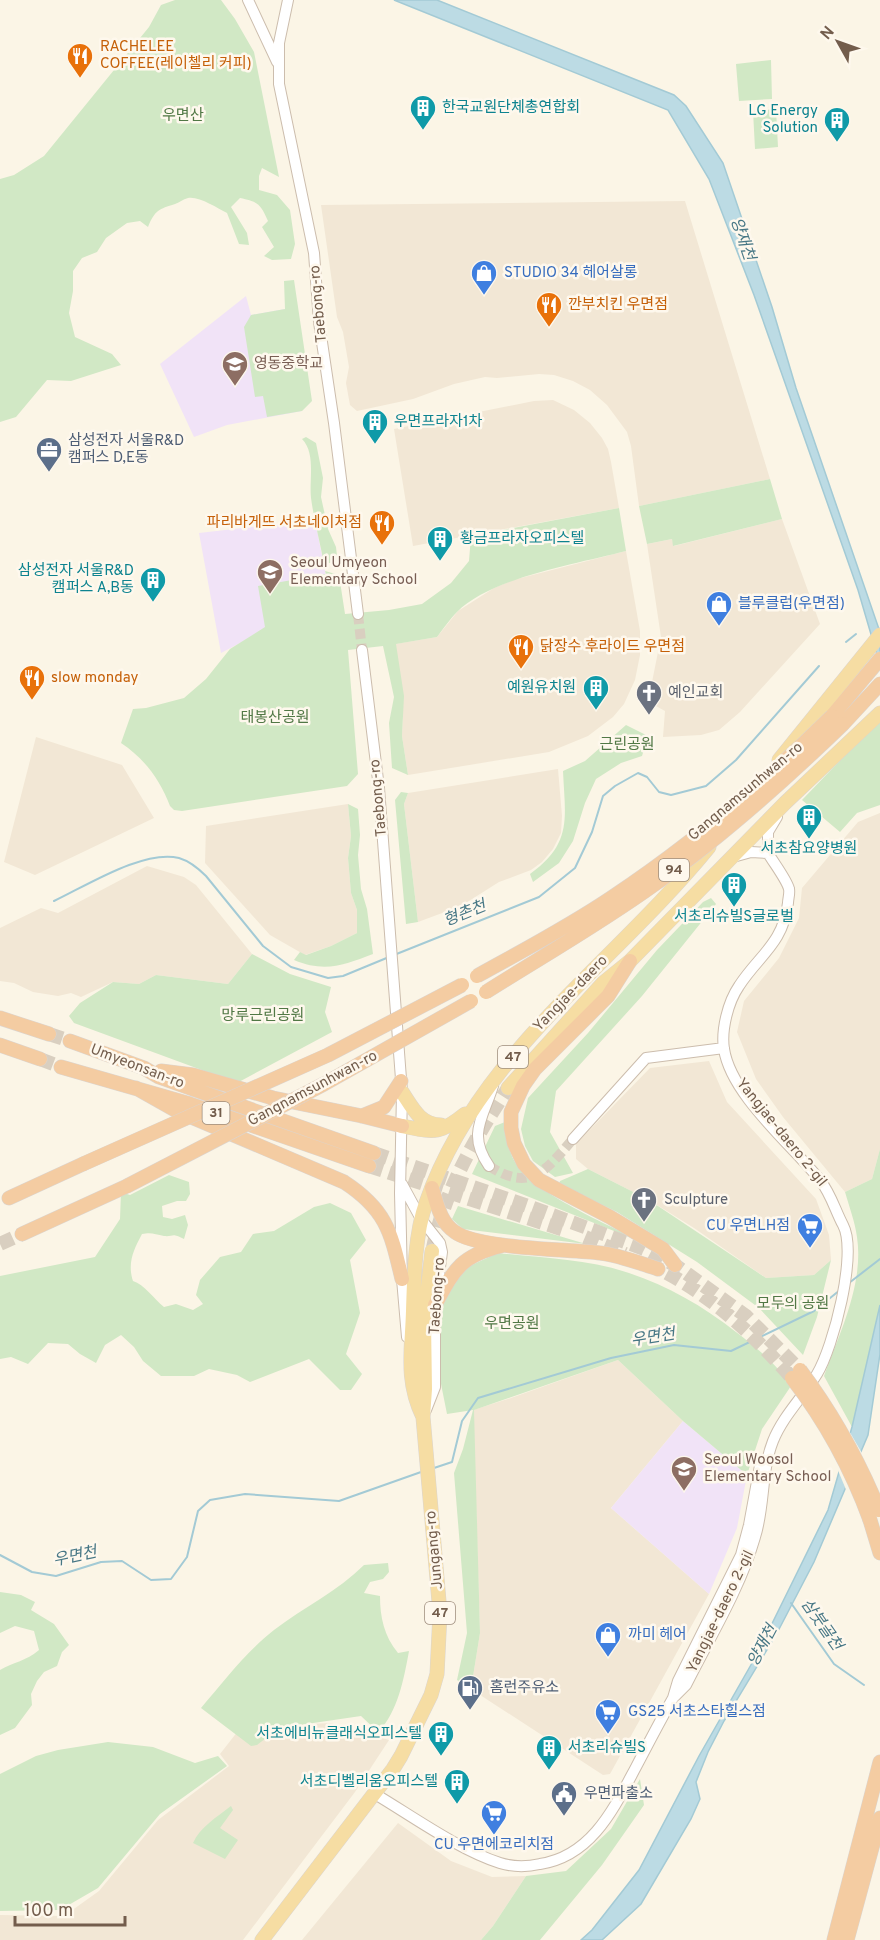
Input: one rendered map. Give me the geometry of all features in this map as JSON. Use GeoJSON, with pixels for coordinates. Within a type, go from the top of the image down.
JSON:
{"type":"FeatureCollection","features":[{"type":"Feature","properties":{"kind":"highway"},"geometry":{"type":"LineString","coordinates":[[832,716],[880,658]]}},
{"type":"Feature","properties":{"kind":"highway","name":"Gangnamsunhwan-ro"},"geometry":{"type":"LineString","coordinates":[[477,976],[610,899],[666,859],[750,793],[880,667]]}},
{"type":"Feature","properties":{"kind":"highway","name":"Gangnamsunhwan-ro"},"geometry":{"type":"LineString","coordinates":[[486,992],[618,910],[683,864],[779,785],[843,724],[880,684]]}},
{"type":"Feature","properties":{"kind":"highway"},"geometry":{"type":"LineString","coordinates":[[843,724],[880,692]]}},
{"type":"Feature","properties":{"kind":"highway"},"geometry":{"type":"LineString","coordinates":[[630,960],[608,996],[529,1078],[511,1112],[511,1128],[514,1143],[524,1164],[539,1180],[610,1217],[663,1249],[675,1265]]}},
{"type":"Feature","properties":{"kind":"highway","name":"Gangnamsunhwan-ro"},"geometry":{"type":"LineString","coordinates":[[9,1197],[328,1055],[462,985]]}},
{"type":"Feature","properties":{"kind":"highway","name":"Gangnamsunhwan-ro"},"geometry":{"type":"LineString","coordinates":[[22,1234],[127,1185],[324,1084],[471,1001]]}},
{"type":"Feature","properties":{"kind":"highway"},"geometry":{"type":"LineString","coordinates":[[0,1018],[49,1034]]}},
{"type":"Feature","properties":{"kind":"highway","name":"Umyeonsan-ro"},"geometry":{"type":"LineString","coordinates":[[61,1067],[371,1159],[159,1077],[144,1068],[70,1041]]}},
{"type":"Feature","properties":{"kind":"highway"},"geometry":{"type":"LineString","coordinates":[[0,1045],[40,1059]]}},
{"type":"Feature","properties":{"kind":"highway"},"geometry":{"type":"LineString","coordinates":[[144,1068],[193,1075],[273,1098],[402,1126]]}},
{"type":"Feature","properties":{"kind":"highway"},"geometry":{"type":"LineString","coordinates":[[362,1116],[384,1107],[401,1086]]}},
{"type":"Feature","properties":{"kind":"highway"},"geometry":{"type":"LineString","coordinates":[[136,1088],[175,1110],[326,1174],[359,1191],[372,1203],[386,1224],[402,1279]]}},
{"type":"Feature","properties":{"kind":"highway"},"geometry":{"type":"LineString","coordinates":[[432,1188],[443,1220],[453,1231],[467,1238],[507,1245],[602,1253],[658,1269]]}},
{"type":"Feature","properties":{"kind":"highway"},"geometry":{"type":"LineString","coordinates":[[435,1305],[450,1276],[460,1264],[482,1251],[507,1245]]}},
{"type":"Feature","properties":{"kind":"highway"},"geometry":{"type":"LineString","coordinates":[[796,1374],[818,1394],[845,1436],[876,1514],[880,1553]]}},
{"type":"Feature","properties":{"kind":"highway"},"geometry":{"type":"LineString","coordinates":[[834,1940],[880,1762]]}},
{"type":"Feature","properties":{"kind":"highway"},"geometry":{"type":"LineString","coordinates":[[847,1940],[880,1818]]}},
{"type":"Feature","properties":{"kind":"main road","name":"Yangjae-daero"},"geometry":{"type":"LineString","coordinates":[[423,1417],[414,1399],[411,1367],[414,1282],[421,1219],[451,1146],[473,1106],[533,1033],[698,860],[880,635]]}},
{"type":"Feature","properties":{"kind":"main road"},"geometry":{"type":"LineString","coordinates":[[855,668],[880,644]]}},
{"type":"Feature","properties":{"kind":"main road","name":"Yangjae-daero"},"geometry":{"type":"LineString","coordinates":[[508,1088],[603,983],[630,960],[785,803],[880,713]]}},
{"type":"Feature","properties":{"kind":"main road"},"geometry":{"type":"LineString","coordinates":[[401,1086],[414,1110],[423,1120],[436,1125],[452,1124]]}},
{"type":"Feature","properties":{"kind":"main road"},"geometry":{"type":"LineString","coordinates":[[402,1126],[436,1131],[452,1124],[473,1106]]}},
{"type":"Feature","properties":{"kind":"main road","name":"Jungang-ro"},"geometry":{"type":"LineString","coordinates":[[262,1940],[375,1794],[401,1756],[423,1714],[437,1674],[440,1613],[423,1417],[424,1322],[432,1251]]}},
{"type":"Feature","properties":{"kind":"street"},"geometry":{"type":"LineString","coordinates":[[248,0],[278,65]]}},
{"type":"Feature","properties":{"kind":"street","name":"Taebong-ro"},"geometry":{"type":"LineString","coordinates":[[285,1],[278,65],[282,100],[314,253],[319,322],[358,614]]}},
{"type":"Feature","properties":{"kind":"street","name":"Taebong-ro"},"geometry":{"type":"LineString","coordinates":[[362,650],[379,788],[401,1086],[402,1279],[411,1367]]}},
{"type":"Feature","properties":{"kind":"street"},"geometry":{"type":"LineString","coordinates":[[733,857],[751,852],[768,853],[768,832],[785,803]]}},
{"type":"Feature","properties":{"kind":"street","name":"Yangjae-daero 2-gil"},"geometry":{"type":"LineString","coordinates":[[375,1794],[465,1848],[501,1863],[534,1866],[559,1860],[582,1846],[601,1827],[614,1808],[672,1698],[678,1681],[741,1555],[749,1525],[759,1465],[769,1434],[782,1410],[804,1383],[820,1353],[835,1312],[847,1244],[844,1227],[838,1219],[833,1201],[819,1179],[786,1144],[743,1092],[731,1070],[724,1048],[726,1019],[738,987],[782,931],[786,917],[789,888],[768,853]]}},
{"type":"Feature","properties":{"kind":"street"},"geometry":{"type":"LineString","coordinates":[[573,1139],[646,1058],[724,1048]]}},
{"type":"Feature","properties":{"kind":"street"},"geometry":{"type":"LineString","coordinates":[[489,1166],[478,1144],[478,1132],[480,1119],[488,1104],[496,1078]]}},
{"type":"Feature","properties":{"kind":"street","name":"Taebong-ro"},"geometry":{"type":"LineString","coordinates":[[402,1184],[421,1219],[440,1243],[442,1252],[435,1305],[435,1387],[423,1417]]}},
{"type":"Feature","properties":{"kind":"shaded area"},"geometry":{"type":"Polygon","coordinates":[[[685,201],[770,479],[639,506],[627,432],[607,405],[590,390],[554,375],[485,377],[454,384],[413,399],[357,411],[350,405],[346,383],[349,367],[343,332],[337,317],[321,205],[685,201]]]}},
{"type":"Feature","properties":{"kind":"shaded area","name":"영동중학교"},"geometry":{"type":"Polygon","coordinates":[[[246,296],[251,315],[285,309],[302,411],[227,425],[194,437],[160,364],[246,296]]]}},
{"type":"Feature","properties":{"kind":"shaded area"},"geometry":{"type":"Polygon","coordinates":[[[553,400],[574,410],[590,423],[602,438],[608,449],[619,508],[413,546],[394,429],[534,401],[553,400]]]}},
{"type":"Feature","properties":{"kind":"shaded area"},"geometry":{"type":"Polygon","coordinates":[[[782,519],[820,624],[740,712],[719,730],[701,735],[663,737],[665,711],[645,700],[652,682],[661,637],[647,544],[672,539],[674,546],[782,519]]]}},
{"type":"Feature","properties":{"kind":"shaded area","name":"Seoul Umyeon Elementary School"},"geometry":{"type":"Polygon","coordinates":[[[315,520],[334,616],[266,627],[221,653],[199,533],[315,520]]]}},
{"type":"Feature","properties":{"kind":"shaded area"},"geometry":{"type":"Polygon","coordinates":[[[626,551],[640,631],[640,655],[635,680],[624,704],[613,717],[588,736],[549,752],[408,775],[402,736],[403,717],[395,644],[437,637],[458,611],[494,588],[513,580],[626,551]]]}},
{"type":"Feature","properties":{"kind":"shaded area"},"geometry":{"type":"Polygon","coordinates":[[[36,737],[122,765],[154,818],[35,875],[4,862],[36,737]]]}},
{"type":"Feature","properties":{"kind":"shaded area"},"geometry":{"type":"Polygon","coordinates":[[[558,769],[561,833],[553,849],[542,862],[531,870],[499,882],[461,906],[418,922],[404,804],[408,793],[558,769]]]}},
{"type":"Feature","properties":{"kind":"shaded area"},"geometry":{"type":"Polygon","coordinates":[[[348,804],[351,836],[348,858],[351,893],[357,910],[357,933],[331,946],[305,955],[270,935],[205,863],[206,826],[348,804]]]}},
{"type":"Feature","properties":{"kind":"shaded area"},"geometry":{"type":"Polygon","coordinates":[[[880,813],[880,1149],[872,1179],[845,1192],[783,1117],[756,1079],[737,1032],[744,1001],[779,958],[799,918],[802,888],[858,822],[880,813]]]}},
{"type":"Feature","properties":{"kind":"shaded area"},"geometry":{"type":"Polygon","coordinates":[[[147,866],[184,877],[196,885],[252,954],[228,984],[156,975],[139,984],[113,982],[81,997],[71,993],[58,996],[33,992],[14,983],[0,981],[0,928],[41,908],[58,913],[147,866]]]}},
{"type":"Feature","properties":{"kind":"shaded area"},"geometry":{"type":"Polygon","coordinates":[[[709,1061],[727,1102],[816,1199],[829,1235],[831,1260],[814,1275],[766,1278],[694,1228],[649,1200],[588,1169],[576,1159],[576,1144],[650,1068],[709,1061]]]}},
{"type":"Feature","properties":{"kind":"shaded area"},"geometry":{"type":"Polygon","coordinates":[[[618,1360],[683,1421],[611,1508],[709,1594],[610,1774],[603,1775],[471,1689],[480,1633],[473,1410],[618,1360]]]}},
{"type":"Feature","properties":{"kind":"shaded area","name":"Seoul Woosol Elementary School"},"geometry":{"type":"Polygon","coordinates":[[[683,1421],[747,1475],[737,1528],[709,1594],[611,1508],[683,1421]]]}},
{"type":"Feature","properties":{"kind":"shaded area"},"geometry":{"type":"Polygon","coordinates":[[[331,1723],[389,1740],[355,1792],[243,1940],[0,1940],[0,1915],[64,1916],[99,1891],[158,1820],[229,1766],[220,1754],[238,1731],[256,1740],[287,1725],[331,1723]]]}},
{"type":"Feature","properties":{"kind":"shaded area"},"geometry":{"type":"Polygon","coordinates":[[[398,1823],[451,1861],[492,1877],[526,1876],[493,1926],[481,1940],[302,1940],[398,1823]]]}},
{"type":"Feature","properties":{"kind":"green space","name":"우면산"},"geometry":{"type":"Polygon","coordinates":[[[175,0],[221,0],[254,52],[279,177],[262,168],[259,176],[259,190],[277,195],[290,210],[295,244],[291,259],[272,260],[264,256],[274,247],[262,227],[268,221],[258,204],[240,198],[231,207],[247,233],[249,245],[239,244],[227,213],[192,198],[158,211],[148,227],[140,221],[127,223],[106,238],[97,252],[82,258],[73,271],[73,291],[69,313],[75,337],[112,354],[121,365],[71,381],[47,380],[16,417],[0,422],[0,179],[14,175],[44,156],[149,27],[161,5],[175,0]]]}},
{"type":"Feature","properties":{"kind":"green space"},"geometry":{"type":"Polygon","coordinates":[[[771,60],[772,99],[739,101],[736,64],[771,60]]]}},
{"type":"Feature","properties":{"kind":"green space"},"geometry":{"type":"Polygon","coordinates":[[[776,109],[778,147],[755,149],[753,111],[776,109]]]}},
{"type":"Feature","properties":{"kind":"green space"},"geometry":{"type":"Polygon","coordinates":[[[294,280],[312,401],[302,411],[267,417],[263,396],[255,397],[244,327],[251,315],[285,309],[284,281],[294,280]]]}},
{"type":"Feature","properties":{"kind":"green space"},"geometry":{"type":"Polygon","coordinates":[[[306,437],[316,443],[323,478],[321,497],[328,529],[336,547],[337,556],[334,562],[324,564],[311,498],[309,452],[302,439],[306,437]]]}},
{"type":"Feature","properties":{"kind":"green space"},"geometry":{"type":"Polygon","coordinates":[[[770,479],[782,519],[673,546],[672,539],[647,544],[639,506],[770,479]]]}},
{"type":"Feature","properties":{"kind":"green space","name":"태봉산공원"},"geometry":{"type":"Polygon","coordinates":[[[619,508],[626,551],[536,573],[513,581],[472,600],[454,615],[437,637],[396,644],[404,696],[402,736],[408,775],[392,768],[389,723],[394,697],[383,646],[348,650],[358,774],[347,786],[182,811],[174,810],[151,771],[121,743],[133,709],[184,698],[206,679],[230,649],[265,627],[258,586],[326,574],[325,571],[339,575],[345,614],[422,604],[451,583],[469,561],[471,536],[619,508]]]}},
{"type":"Feature","properties":{"kind":"green space"},"geometry":{"type":"Polygon","coordinates":[[[880,719],[880,805],[857,813],[840,832],[802,800],[880,719]]]}},
{"type":"Feature","properties":{"kind":"green space","name":"근린공원"},"geometry":{"type":"Polygon","coordinates":[[[626,725],[648,736],[642,756],[621,763],[596,779],[585,803],[573,841],[559,863],[533,882],[530,874],[544,863],[560,840],[565,816],[563,771],[585,761],[626,725]]]}},
{"type":"Feature","properties":{"kind":"green space"},"geometry":{"type":"Polygon","coordinates":[[[401,792],[408,793],[404,804],[418,922],[406,924],[395,800],[401,792]]]}},
{"type":"Feature","properties":{"kind":"green space"},"geometry":{"type":"Polygon","coordinates":[[[348,804],[358,809],[361,889],[367,909],[373,954],[334,966],[305,964],[294,960],[300,952],[306,955],[357,933],[357,910],[351,893],[348,858],[351,836],[348,804]]]}},
{"type":"Feature","properties":{"kind":"green space"},"geometry":{"type":"Polygon","coordinates":[[[711,898],[716,904],[642,996],[556,1091],[550,1132],[573,1173],[555,1177],[533,1161],[525,1146],[521,1129],[528,1098],[588,1033],[657,950],[703,902],[711,898]]]}},
{"type":"Feature","properties":{"kind":"green space","name":"망루근린공원"},"geometry":{"type":"Polygon","coordinates":[[[252,954],[290,974],[331,987],[325,1012],[332,1032],[237,1083],[74,1023],[69,1016],[80,1003],[113,982],[139,984],[156,975],[228,984],[252,954]]]}},
{"type":"Feature","properties":{"kind":"green space"},"geometry":{"type":"Polygon","coordinates":[[[505,1122],[508,1143],[515,1162],[538,1186],[574,1208],[644,1243],[472,1174],[495,1126],[505,1122]]]}},
{"type":"Feature","properties":{"kind":"green space"},"geometry":{"type":"Polygon","coordinates":[[[880,1149],[880,1305],[852,1427],[824,1376],[849,1308],[857,1272],[857,1237],[845,1192],[872,1179],[880,1149]]]}},
{"type":"Feature","properties":{"kind":"green space","name":"모두의 공원"},"geometry":{"type":"Polygon","coordinates":[[[588,1169],[649,1200],[766,1278],[814,1275],[831,1260],[817,1317],[803,1355],[759,1308],[697,1262],[617,1212],[559,1184],[560,1181],[588,1169]]]}},
{"type":"Feature","properties":{"kind":"green space"},"geometry":{"type":"Polygon","coordinates":[[[169,1175],[189,1182],[190,1194],[186,1201],[177,1201],[162,1206],[163,1217],[172,1219],[185,1215],[188,1225],[184,1239],[175,1235],[142,1234],[131,1262],[133,1281],[145,1288],[164,1307],[176,1304],[193,1310],[203,1304],[196,1295],[200,1280],[220,1257],[241,1252],[253,1234],[274,1231],[314,1207],[330,1203],[351,1213],[366,1240],[350,1260],[360,1313],[346,1354],[362,1374],[351,1390],[340,1390],[309,1359],[250,1382],[237,1375],[209,1369],[194,1376],[161,1376],[143,1361],[134,1347],[121,1335],[105,1345],[96,1363],[68,1344],[48,1343],[28,1364],[11,1357],[0,1359],[0,1276],[95,1257],[120,1219],[121,1192],[130,1195],[169,1175]]]}},
{"type":"Feature","properties":{"kind":"green space"},"geometry":{"type":"Polygon","coordinates":[[[458,1206],[586,1244],[463,1229],[452,1219],[458,1206]]]}},
{"type":"Feature","properties":{"kind":"green space","name":"우면공원"},"geometry":{"type":"Polygon","coordinates":[[[498,1253],[613,1268],[658,1284],[698,1305],[736,1332],[773,1363],[791,1386],[762,1429],[747,1475],[683,1421],[618,1360],[474,1410],[480,1633],[471,1689],[457,1680],[467,1633],[454,1473],[473,1410],[447,1414],[439,1374],[442,1303],[465,1268],[498,1253]]]}},
{"type":"Feature","properties":{"kind":"green space"},"geometry":{"type":"Polygon","coordinates":[[[388,1563],[389,1572],[383,1579],[370,1582],[364,1593],[380,1596],[382,1619],[389,1640],[398,1653],[409,1651],[395,1705],[391,1715],[378,1732],[361,1716],[279,1728],[257,1745],[251,1746],[201,1708],[245,1657],[274,1630],[343,1583],[364,1565],[388,1563]]]}},
{"type":"Feature","properties":{"kind":"green space"},"geometry":{"type":"Polygon","coordinates":[[[0,1592],[21,1595],[35,1602],[31,1610],[54,1624],[69,1645],[62,1652],[57,1666],[44,1672],[37,1681],[31,1694],[32,1705],[15,1728],[0,1735],[0,1670],[39,1650],[34,1631],[15,1626],[0,1633],[0,1592]]]}},
{"type":"Feature","properties":{"kind":"green space"},"geometry":{"type":"Polygon","coordinates":[[[108,1742],[153,1747],[195,1763],[218,1756],[227,1766],[160,1814],[98,1888],[60,1910],[0,1911],[0,1774],[36,1756],[108,1742]]]}},
{"type":"Feature","properties":{"kind":"green space"},"geometry":{"type":"Polygon","coordinates":[[[640,1779],[644,1805],[602,1865],[540,1940],[481,1940],[526,1876],[566,1871],[611,1829],[640,1779]]]}},
{"type":"Feature","properties":{"kind":"green space"},"geometry":{"type":"Polygon","coordinates":[[[231,1806],[233,1810],[220,1828],[238,1840],[225,1859],[193,1843],[204,1827],[231,1806]]]}},
{"type":"Feature","properties":{"kind":"water","name":"양재천"},"geometry":{"type":"Polygon","coordinates":[[[394,0],[437,0],[674,95],[686,106],[723,163],[772,307],[796,388],[880,632],[880,665],[858,590],[754,295],[709,179],[668,110],[394,0]]]}},
{"type":"Feature","properties":{"kind":"water","name":"양재천"},"geometry":{"type":"Polygon","coordinates":[[[880,1305],[880,1354],[868,1435],[814,1562],[776,1635],[708,1752],[696,1782],[700,1799],[691,1819],[641,1904],[602,1940],[581,1940],[592,1930],[639,1870],[699,1756],[756,1656],[828,1510],[852,1427],[880,1305]]]}},
{"type":"Feature","properties":{"kind":"pier"},"geometry":{"type":"Polygon","coordinates":[[[848,1429],[863,1455],[847,1492],[837,1468],[848,1429]]]}},
{"type":"Feature","properties":{"kind":"waterway","name":"형촌천"},"geometry":{"type":"LineString","coordinates":[[846,642],[856,634]]}},
{"type":"Feature","properties":{"kind":"waterway","name":"형촌천"},"geometry":{"type":"LineString","coordinates":[[394,955],[539,897],[575,868],[592,832],[603,796],[638,773],[647,777],[659,792],[671,795],[706,786],[736,760],[819,666]]}},
{"type":"Feature","properties":{"kind":"waterway","name":"형촌천"},"geometry":{"type":"LineString","coordinates":[[54,901],[115,870],[149,859],[179,858],[206,876],[263,946],[291,967],[328,978],[343,976],[389,957]]}},
{"type":"Feature","properties":{"kind":"waterway","name":"우면천"},"geometry":{"type":"LineString","coordinates":[[849,1283],[880,1259]]}},
{"type":"Feature","properties":{"kind":"waterway","name":"우면천"},"geometry":{"type":"LineString","coordinates":[[434,1468],[452,1462],[462,1421],[478,1398],[611,1358],[674,1345],[731,1351],[814,1311],[840,1290]]}},
{"type":"Feature","properties":{"kind":"waterway","name":"우면천"},"geometry":{"type":"LineString","coordinates":[[0,1555],[32,1572],[56,1576],[101,1562],[122,1561],[151,1580],[171,1579],[187,1557],[198,1511],[210,1500],[245,1494],[339,1501],[421,1472]]}},
{"type":"Feature","properties":{"kind":"waterway","name":"삼붓골천"},"geometry":{"type":"LineString","coordinates":[[791,1603],[834,1664],[864,1685]]}},
{"type":"Feature","properties":{"kind":"tunnel"},"geometry":{"type":"LineString","coordinates":[[358,614],[362,650]]}},
{"type":"Feature","properties":{"kind":"tunnel"},"geometry":{"type":"LineString","coordinates":[[49,1034],[70,1041]]}},
{"type":"Feature","properties":{"kind":"tunnel"},"geometry":{"type":"LineString","coordinates":[[40,1059],[61,1067]]}},
{"type":"Feature","properties":{"kind":"tunnel"},"geometry":{"type":"LineString","coordinates":[[433,1248],[438,1226],[453,1185],[484,1126],[508,1088]]}},
{"type":"Feature","properties":{"kind":"tunnel"},"geometry":{"type":"LineString","coordinates":[[489,1166],[516,1178],[537,1174],[546,1168],[573,1139]]}},
{"type":"Feature","properties":{"kind":"tunnel"},"geometry":{"type":"LineString","coordinates":[[374,1153],[644,1249],[675,1265],[746,1316],[800,1370]]}},
{"type":"Feature","properties":{"kind":"tunnel"},"geometry":{"type":"LineString","coordinates":[[369,1166],[564,1230]]}},
{"type":"Feature","properties":{"kind":"tunnel"},"geometry":{"type":"LineString","coordinates":[[0,1244],[22,1234]]}},
{"type":"Feature","properties":{"kind":"tunnel"},"geometry":{"type":"LineString","coordinates":[[585,1237],[625,1254]]}},
{"type":"Feature","properties":{"kind":"tunnel"},"geometry":{"type":"LineString","coordinates":[[648,1264],[689,1286],[726,1313],[792,1378]]}},
{"type":"Feature","properties":{"kind":"place","name":"RACHELEE COFFEE(레이첼리 커피)"},"geometry":{"type":"Point","coordinates":[80,79]}},
{"type":"Feature","properties":{"kind":"place","name":"한국교원단체총연합회"},"geometry":{"type":"Point","coordinates":[423,131]}},
{"type":"Feature","properties":{"kind":"place","name":"LG Energy Solution"},"geometry":{"type":"Point","coordinates":[837,143]}},
{"type":"Feature","properties":{"kind":"place","name":"STUDIO 34 헤어살롱"},"geometry":{"type":"Point","coordinates":[484,296]}},
{"type":"Feature","properties":{"kind":"place","name":"깐부치킨 우면점"},"geometry":{"type":"Point","coordinates":[549,328]}},
{"type":"Feature","properties":{"kind":"place","name":"영동중학교"},"geometry":{"type":"Point","coordinates":[235,387]}},
{"type":"Feature","properties":{"kind":"place","name":"우면프라자1차"},"geometry":{"type":"Point","coordinates":[375,445]}},
{"type":"Feature","properties":{"kind":"place","name":"삼성전자 서울R&D 캠퍼스 D,E동"},"geometry":{"type":"Point","coordinates":[49,473]}},
{"type":"Feature","properties":{"kind":"place","name":"파리바게뜨 서초네이처점"},"geometry":{"type":"Point","coordinates":[382,546]}},
{"type":"Feature","properties":{"kind":"place","name":"황금프라자오피스텔"},"geometry":{"type":"Point","coordinates":[440,562]}},
{"type":"Feature","properties":{"kind":"place","name":"Seoul Umyeon Elementary School"},"geometry":{"type":"Point","coordinates":[270,595]}},
{"type":"Feature","properties":{"kind":"place","name":"삼성전자 서울R&D 캠퍼스 A,B동"},"geometry":{"type":"Point","coordinates":[153,603]}},
{"type":"Feature","properties":{"kind":"place","name":"블루클럽(우면점)"},"geometry":{"type":"Point","coordinates":[719,627]}},
{"type":"Feature","properties":{"kind":"place","name":"닭장수 후라이드 우면점"},"geometry":{"type":"Point","coordinates":[521,670]}},
{"type":"Feature","properties":{"kind":"place","name":"slow monday"},"geometry":{"type":"Point","coordinates":[32,701]}},
{"type":"Feature","properties":{"kind":"place","name":"예원유치원"},"geometry":{"type":"Point","coordinates":[596,711]}},
{"type":"Feature","properties":{"kind":"place","name":"예인교회"},"geometry":{"type":"Point","coordinates":[649,716]}},
{"type":"Feature","properties":{"kind":"place","name":"서초참요양병원"},"geometry":{"type":"Point","coordinates":[809,840]}},
{"type":"Feature","properties":{"kind":"place","name":"서초리슈빌S글로벌"},"geometry":{"type":"Point","coordinates":[734,908]}},
{"type":"Feature","properties":{"kind":"place","name":"Sculpture"},"geometry":{"type":"Point","coordinates":[644,1223]}},
{"type":"Feature","properties":{"kind":"place","name":"CU 우면LH점"},"geometry":{"type":"Point","coordinates":[810,1249]}},
{"type":"Feature","properties":{"kind":"place","name":"Seoul Woosol Elementary School"},"geometry":{"type":"Point","coordinates":[684,1492]}},
{"type":"Feature","properties":{"kind":"place","name":"까미 헤어"},"geometry":{"type":"Point","coordinates":[608,1658]}},
{"type":"Feature","properties":{"kind":"place","name":"홈런주유소"},"geometry":{"type":"Point","coordinates":[470,1711]}},
{"type":"Feature","properties":{"kind":"place","name":"GS25 서초스타힐스점"},"geometry":{"type":"Point","coordinates":[608,1735]}},
{"type":"Feature","properties":{"kind":"place","name":"서초에비뉴클래식오피스텔"},"geometry":{"type":"Point","coordinates":[441,1757]}},
{"type":"Feature","properties":{"kind":"place","name":"서초리슈빌S"},"geometry":{"type":"Point","coordinates":[549,1771]}},
{"type":"Feature","properties":{"kind":"place","name":"서초디벨리움오피스텔"},"geometry":{"type":"Point","coordinates":[457,1805]}},
{"type":"Feature","properties":{"kind":"place","name":"우면파출소"},"geometry":{"type":"Point","coordinates":[564,1817]}},
{"type":"Feature","properties":{"kind":"place","name":"CU 우면에코리치점"},"geometry":{"type":"Point","coordinates":[494,1836]}}]}
